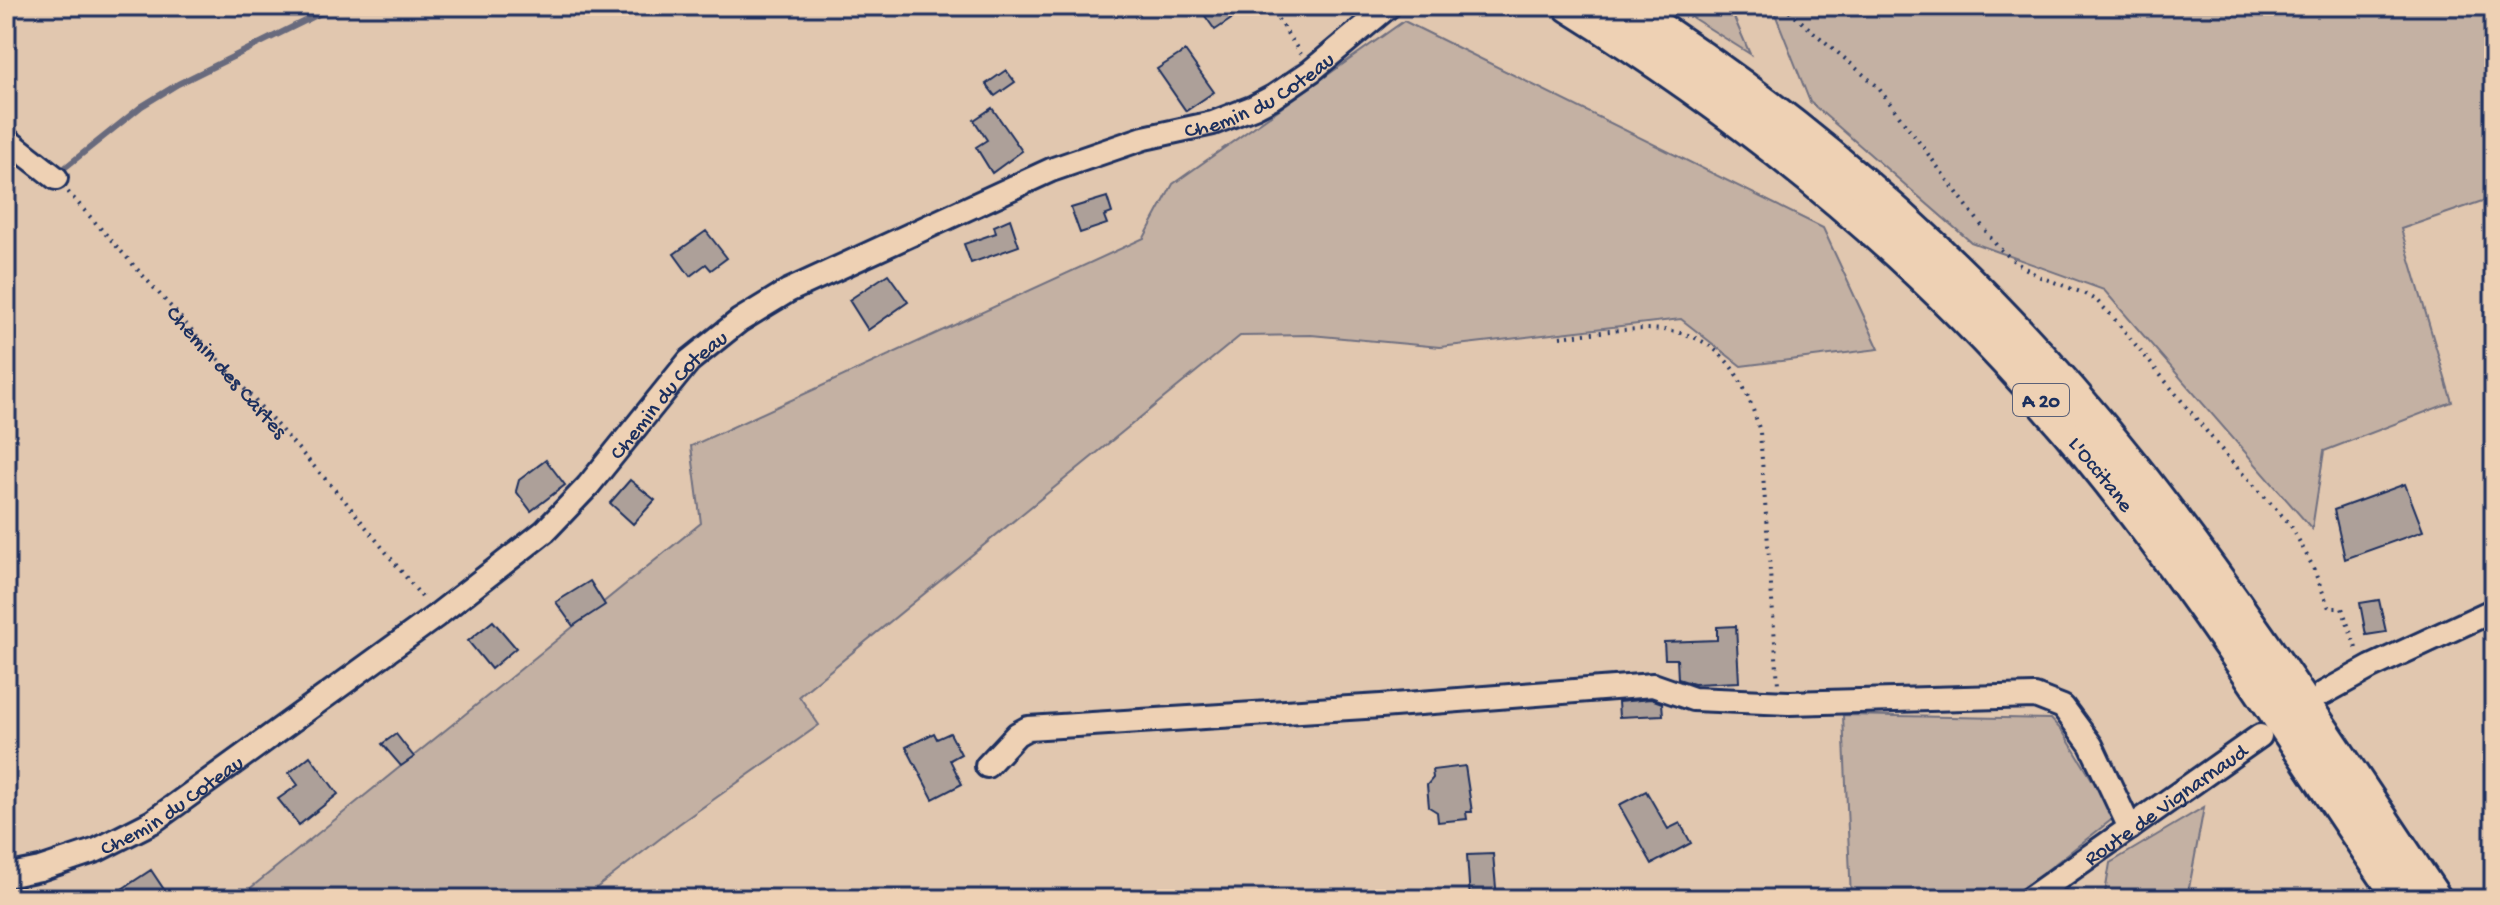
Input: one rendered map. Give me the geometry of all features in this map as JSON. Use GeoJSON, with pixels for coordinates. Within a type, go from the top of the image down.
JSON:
{"type":"FeatureCollection","features":[{"type":"Feature","properties":{"kind":"highway","name":"L'Occitane"},"geometry":{"type":"LineString","coordinates":[[1570,6],[1651,57],[1785,155],[1848,207],[1994,348],[2065,428],[2172,565],[2401,899]]}},
{"type":"Feature","properties":{"kind":"highway","name":"L'Occitane"},"geometry":{"type":"LineString","coordinates":[[1624,6],[1740,85],[1867,186],[1938,251],[2047,365],[2130,462],[2193,546],[2435,899]]}},
{"type":"Feature","properties":{"kind":"street","name":"Chemin du Coteau"},"geometry":{"type":"LineString","coordinates":[[6,876],[40,869],[97,850],[152,822],[436,616],[545,531],[588,486],[689,361],[739,321],[788,291],[1051,170],[1144,138],[1213,123],[1273,97],[1311,71],[1389,6]]}},
{"type":"Feature","properties":{"kind":"street"},"geometry":{"type":"LineString","coordinates":[[6,139],[56,178]]}},
{"type":"Feature","properties":{"kind":"street"},"geometry":{"type":"LineString","coordinates":[[2324,693],[2371,667],[2494,610]]}},
{"type":"Feature","properties":{"kind":"street"},"geometry":{"type":"LineString","coordinates":[[987,766],[1017,734],[1028,728],[1044,726],[1381,706],[1653,685],[1693,699],[1779,703],[2035,696],[2063,707],[2091,745],[2130,828]]}},
{"type":"Feature","properties":{"kind":"street","name":"Route de Vignarnaud"},"geometry":{"type":"LineString","coordinates":[[2029,899],[2260,736]]}},
{"type":"Feature","properties":{"kind":"path"},"geometry":{"type":"LineString","coordinates":[[1269,6],[1311,71]]}},
{"type":"Feature","properties":{"kind":"path"},"geometry":{"type":"LineString","coordinates":[[1783,6],[1877,86],[1997,246],[2038,276],[2097,301],[2112,316],[2230,460],[2290,524],[2312,565],[2329,608],[2342,608],[2354,648],[2371,667]]}},
{"type":"Feature","properties":{"kind":"path","name":"Chemin des Cartes"},"geometry":{"type":"LineString","coordinates":[[56,178],[345,501],[436,616]]}},
{"type":"Feature","properties":{"kind":"path"},"geometry":{"type":"LineString","coordinates":[[1560,337],[1628,328],[1669,329],[1701,339],[1715,348],[1735,371],[1750,398],[1760,432],[1779,703]]}},
{"type":"Feature","properties":{"kind":"shaded area"},"geometry":{"type":"Polygon","coordinates":[[[1674,6],[1729,6],[1750,54],[1674,6]]]}},
{"type":"Feature","properties":{"kind":"shaded area"},"geometry":{"type":"Polygon","coordinates":[[[1772,6],[2494,6],[2494,197],[2401,229],[2452,402],[2324,451],[2312,529],[2104,290],[1971,242],[1810,102],[1772,6]]]}},
{"type":"Feature","properties":{"kind":"shaded area"},"geometry":{"type":"Polygon","coordinates":[[[1404,21],[1823,228],[1879,349],[1741,366],[1681,319],[1440,347],[1311,335],[1240,336],[799,696],[819,725],[679,824],[582,899],[237,899],[701,523],[691,446],[1144,238],[1173,184],[1404,21]]]}},
{"type":"Feature","properties":{"kind":"shaded area"},"geometry":{"type":"Polygon","coordinates":[[[1843,715],[2051,719],[2063,732],[2115,817],[2010,899],[1851,899],[1843,715]]]}},
{"type":"Feature","properties":{"kind":"shaded area"},"geometry":{"type":"Polygon","coordinates":[[[2204,807],[2187,899],[2104,899],[2110,863],[2204,807]]]}},
{"type":"Feature","properties":{"kind":"building"},"geometry":{"type":"Polygon","coordinates":[[[1198,6],[1251,6],[1215,30],[1198,6]]]}},
{"type":"Feature","properties":{"kind":"building"},"geometry":{"type":"Polygon","coordinates":[[[1185,51],[1214,92],[1186,111],[1157,69],[1185,51]]]}},
{"type":"Feature","properties":{"kind":"building"},"geometry":{"type":"Polygon","coordinates":[[[1006,70],[1015,82],[995,96],[986,84],[1006,70]]]}},
{"type":"Feature","properties":{"kind":"building"},"geometry":{"type":"Polygon","coordinates":[[[992,108],[1022,151],[992,173],[976,147],[987,140],[974,120],[992,108]]]}},
{"type":"Feature","properties":{"kind":"building"},"geometry":{"type":"Polygon","coordinates":[[[1107,197],[1112,213],[1104,216],[1107,224],[1080,233],[1071,208],[1107,197]]]}},
{"type":"Feature","properties":{"kind":"building"},"geometry":{"type":"Polygon","coordinates":[[[1010,219],[1019,246],[971,263],[964,244],[996,233],[994,226],[1010,219]]]}},
{"type":"Feature","properties":{"kind":"building"},"geometry":{"type":"Polygon","coordinates":[[[706,231],[727,258],[711,270],[706,264],[690,276],[674,254],[706,231]]]}},
{"type":"Feature","properties":{"kind":"building"},"geometry":{"type":"Polygon","coordinates":[[[888,274],[908,302],[868,330],[849,300],[888,274]]]}},
{"type":"Feature","properties":{"kind":"building"},"geometry":{"type":"Polygon","coordinates":[[[546,460],[565,485],[531,511],[516,491],[519,480],[546,460]]]}},
{"type":"Feature","properties":{"kind":"building"},"geometry":{"type":"Polygon","coordinates":[[[630,480],[655,500],[633,524],[610,503],[630,480]]]}},
{"type":"Feature","properties":{"kind":"building"},"geometry":{"type":"Polygon","coordinates":[[[2405,484],[2423,531],[2345,559],[2334,510],[2405,484]]]}},
{"type":"Feature","properties":{"kind":"building"},"geometry":{"type":"Polygon","coordinates":[[[590,581],[605,605],[573,626],[556,602],[590,581]]]}},
{"type":"Feature","properties":{"kind":"building"},"geometry":{"type":"Polygon","coordinates":[[[2379,600],[2386,632],[2366,635],[2360,603],[2379,600]]]}},
{"type":"Feature","properties":{"kind":"building"},"geometry":{"type":"Polygon","coordinates":[[[493,621],[516,648],[491,669],[468,641],[493,621]]]}},
{"type":"Feature","properties":{"kind":"building"},"geometry":{"type":"Polygon","coordinates":[[[1736,626],[1739,682],[1694,684],[1678,679],[1677,659],[1665,659],[1664,642],[1717,640],[1717,627],[1736,626]]]}},
{"type":"Feature","properties":{"kind":"building"},"geometry":{"type":"Polygon","coordinates":[[[1651,699],[1662,703],[1663,715],[1619,717],[1618,702],[1651,699]]]}},
{"type":"Feature","properties":{"kind":"building"},"geometry":{"type":"Polygon","coordinates":[[[934,733],[937,739],[950,733],[961,754],[950,760],[962,784],[933,799],[906,747],[934,733]]]}},
{"type":"Feature","properties":{"kind":"building"},"geometry":{"type":"Polygon","coordinates":[[[396,734],[414,757],[401,766],[382,744],[396,734]]]}},
{"type":"Feature","properties":{"kind":"building"},"geometry":{"type":"Polygon","coordinates":[[[310,756],[338,794],[299,825],[278,799],[298,785],[289,773],[310,756]]]}},
{"type":"Feature","properties":{"kind":"building"},"geometry":{"type":"Polygon","coordinates":[[[1465,766],[1472,812],[1466,812],[1467,819],[1438,822],[1437,812],[1429,807],[1427,785],[1433,778],[1432,770],[1465,766]]]}},
{"type":"Feature","properties":{"kind":"building"},"geometry":{"type":"Polygon","coordinates":[[[1646,791],[1668,829],[1680,823],[1691,843],[1652,864],[1619,805],[1646,791]]]}},
{"type":"Feature","properties":{"kind":"building"},"geometry":{"type":"Polygon","coordinates":[[[1493,854],[1497,899],[1470,899],[1467,855],[1493,854]]]}},
{"type":"Feature","properties":{"kind":"building"},"geometry":{"type":"Polygon","coordinates":[[[151,870],[165,891],[152,899],[129,899],[122,889],[151,870]]]}},
{"type":"Feature","properties":{"kind":"waterway"},"geometry":{"type":"LineString","coordinates":[[62,170],[142,106],[178,84],[335,6]]}},
{"type":"Feature","properties":{"kind":"waterway"},"geometry":{"type":"LineString","coordinates":[[2352,6],[2362,6]]}}]}
